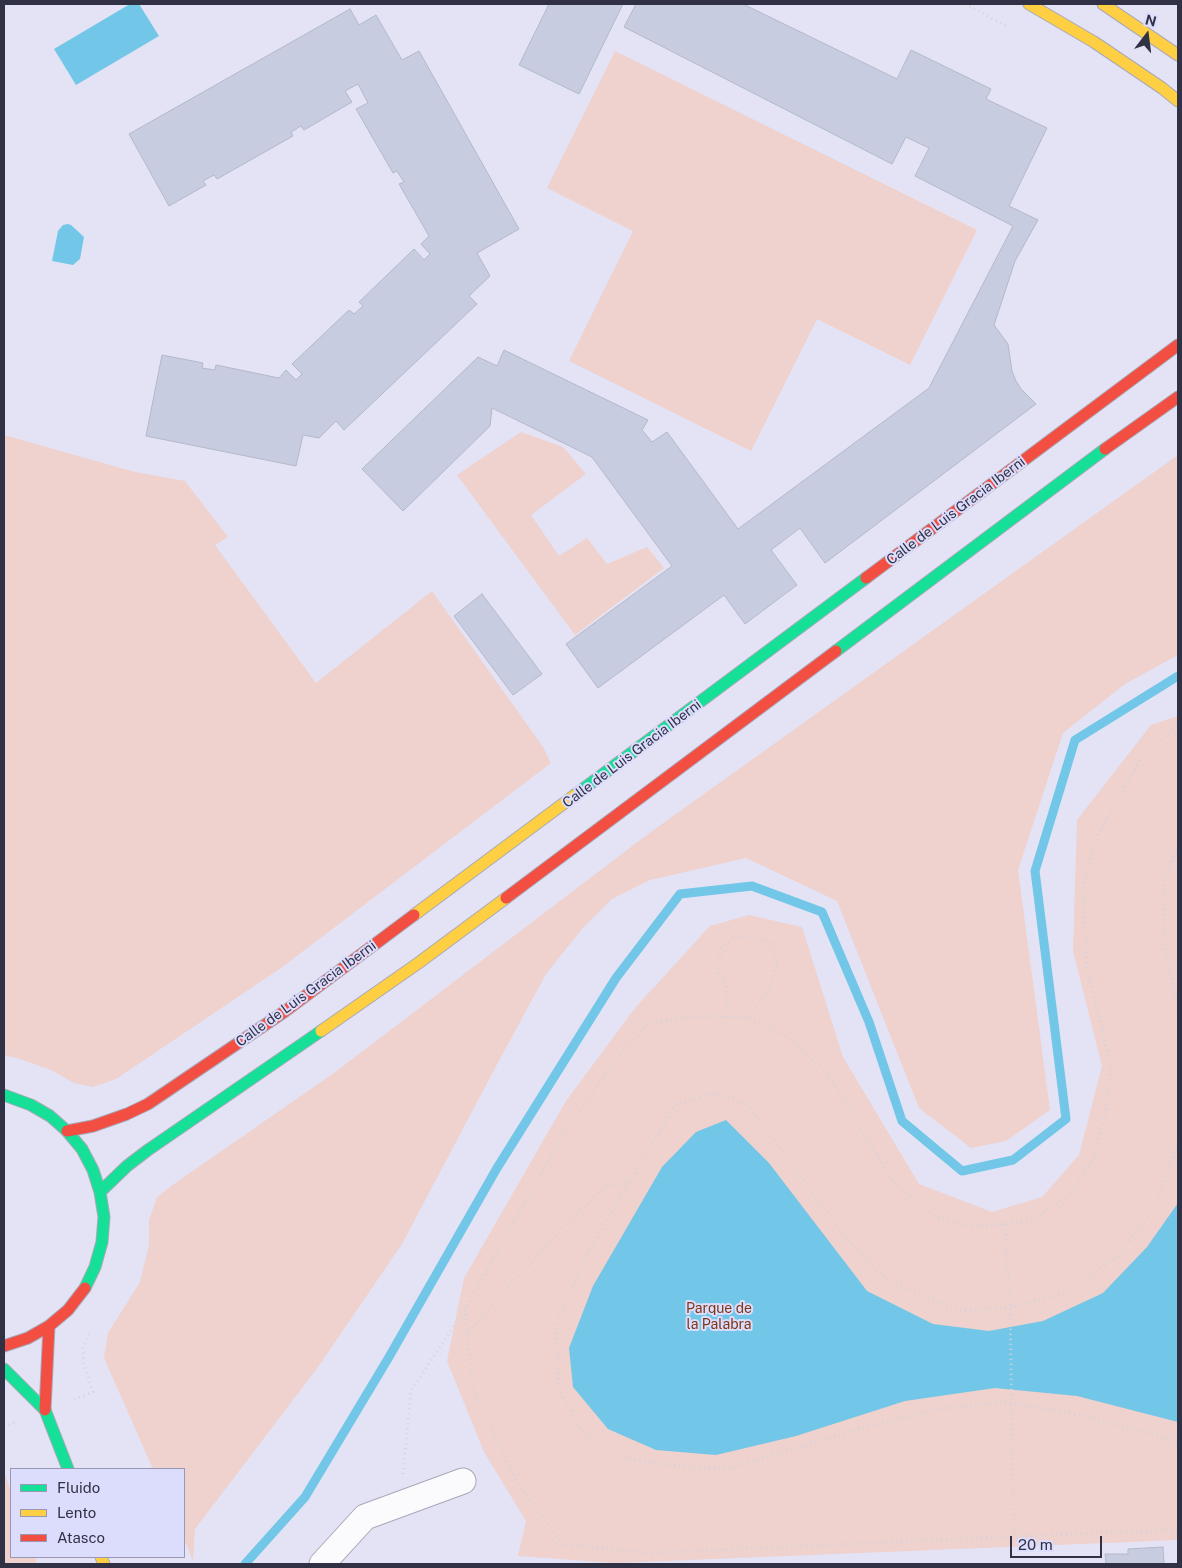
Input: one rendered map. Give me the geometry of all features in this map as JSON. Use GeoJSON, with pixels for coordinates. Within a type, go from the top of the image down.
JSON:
{"type":"FeatureCollection","features":[{"type":"Feature","properties":{"kind":"main road"},"geometry":{"type":"LineString","coordinates":[[1029,4],[1094,42],[1178,101]]}},
{"type":"Feature","properties":{"kind":"main road"},"geometry":{"type":"LineString","coordinates":[[1103,4],[1178,56]]}},
{"type":"Feature","properties":{"kind":"main road","name":"Calle de Luis Gracia Iberni"},"geometry":{"type":"LineString","coordinates":[[67,1131],[93,1126],[148,1104],[284,1012],[1178,345]]}},
{"type":"Feature","properties":{"kind":"main road"},"geometry":{"type":"LineString","coordinates":[[100,1192],[126,1166],[417,964],[1083,465],[1178,397]]}},
{"type":"Feature","properties":{"kind":"main road"},"geometry":{"type":"LineString","coordinates":[[4,1095],[32,1105],[50,1116],[67,1131],[82,1149],[93,1170],[100,1192],[104,1217],[102,1242],[95,1267],[84,1290],[68,1310],[49,1326],[28,1338],[4,1346]]}},
{"type":"Feature","properties":{"kind":"main road"},"geometry":{"type":"LineString","coordinates":[[45,1410],[49,1326]]}},
{"type":"Feature","properties":{"kind":"main road"},"geometry":{"type":"LineString","coordinates":[[4,1368],[45,1410],[68,1468]]}},
{"type":"Feature","properties":{"kind":"street"},"geometry":{"type":"LineString","coordinates":[[322,1564],[366,1517],[463,1481]]}},
{"type":"Feature","properties":{"kind":"path"},"geometry":{"type":"LineString","coordinates":[[400,1504],[411,1391],[465,1309],[564,1133],[614,1062],[648,1023],[703,1016],[748,1017],[788,1036],[826,1071],[893,1182],[933,1215],[975,1227],[1030,1221],[1070,1195],[1094,1158],[1106,1110],[1111,1070],[1087,965],[1082,886],[1098,835],[1142,756],[1178,725]]}},
{"type":"Feature","properties":{"kind":"path"},"geometry":{"type":"LineString","coordinates":[[1178,847],[1164,882],[1164,936],[1178,1010]]}},
{"type":"Feature","properties":{"kind":"path"},"geometry":{"type":"LineString","coordinates":[[728,1017],[726,986],[718,969],[721,949],[734,938],[752,934],[770,943],[778,964],[768,992],[748,1017]]}},
{"type":"Feature","properties":{"kind":"path"},"geometry":{"type":"LineString","coordinates":[[1178,1143],[1155,1206],[1117,1257],[1069,1291],[1010,1307],[958,1311],[884,1278],[842,1232],[747,1104],[715,1093],[676,1104],[586,1255],[557,1324],[558,1386],[580,1430],[623,1458],[678,1466],[726,1469],[863,1428],[939,1409],[1006,1402],[1085,1416],[1178,1441]]}},
{"type":"Feature","properties":{"kind":"path"},"geometry":{"type":"LineString","coordinates":[[468,1332],[563,1227],[607,1185],[629,1183]]}},
{"type":"Feature","properties":{"kind":"path"},"geometry":{"type":"LineString","coordinates":[[1005,1224],[1010,1307],[1014,1537]]}},
{"type":"Feature","properties":{"kind":"path"},"geometry":{"type":"LineString","coordinates":[[465,1309],[473,1390],[518,1484],[562,1544],[652,1553],[1178,1530]]}},
{"type":"Feature","properties":{"kind":"green space"},"geometry":{"type":"Polygon","coordinates":[[[615,51],[977,230],[910,365],[817,319],[751,451],[569,361],[633,231],[547,188],[615,51]]]}},
{"type":"Feature","properties":{"kind":"green space"},"geometry":{"type":"Polygon","coordinates":[[[521,432],[563,447],[586,474],[531,515],[559,556],[587,538],[607,564],[647,547],[664,568],[575,635],[457,475],[521,432]]]}},
{"type":"Feature","properties":{"kind":"green space"},"geometry":{"type":"Polygon","coordinates":[[[4,435],[135,472],[185,481],[228,537],[215,545],[316,683],[432,591],[543,747],[551,763],[281,968],[116,1079],[93,1087],[74,1083],[51,1070],[4,1055],[4,435]]]}},
{"type":"Feature","properties":{"kind":"green space"},"geometry":{"type":"Polygon","coordinates":[[[1178,455],[1178,655],[1125,684],[1063,733],[1018,870],[1050,1110],[1006,1141],[971,1148],[919,1108],[837,901],[746,858],[650,880],[612,899],[582,929],[546,974],[402,1244],[318,1367],[195,1529],[193,1561],[185,1541],[185,1468],[153,1468],[104,1358],[108,1333],[140,1282],[149,1245],[149,1220],[157,1197],[334,1073],[648,834],[1178,455]]]}},
{"type":"Feature","properties":{"kind":"green space","name":"Parque de la Palabra"},"geometry":{"type":"Polygon","coordinates":[[[1178,716],[1178,1540],[615,1563],[518,1556],[526,1521],[484,1452],[447,1361],[464,1278],[566,1101],[635,1008],[710,926],[749,915],[802,927],[843,1057],[919,1184],[992,1212],[1042,1197],[1079,1155],[1102,1066],[1073,951],[1077,820],[1151,725],[1178,716]]]}},
{"type":"Feature","properties":{"kind":"green space"},"geometry":{"type":"Polygon","coordinates":[[[4,1471],[10,1489],[10,1558],[35,1558],[37,1564],[4,1564],[4,1471]]]}},
{"type":"Feature","properties":{"kind":"water"},"geometry":{"type":"Polygon","coordinates":[[[130,4],[139,4],[159,36],[76,85],[54,49],[130,4]]]}},
{"type":"Feature","properties":{"kind":"water"},"geometry":{"type":"Polygon","coordinates":[[[68,224],[84,237],[80,259],[73,265],[52,261],[58,231],[63,225],[68,224]]]}},
{"type":"Feature","properties":{"kind":"water"},"geometry":{"type":"Polygon","coordinates":[[[726,1120],[769,1163],[867,1291],[933,1324],[989,1331],[1043,1321],[1103,1293],[1147,1247],[1178,1203],[1178,1422],[1077,1396],[995,1388],[905,1401],[796,1436],[716,1455],[656,1450],[608,1429],[573,1387],[569,1348],[593,1286],[662,1167],[696,1132],[726,1120]]]}},
{"type":"Feature","properties":{"kind":"building"},"geometry":{"type":"Polygon","coordinates":[[[549,4],[623,4],[579,94],[519,65],[549,4]]]}},
{"type":"Feature","properties":{"kind":"building"},"geometry":{"type":"Polygon","coordinates":[[[636,4],[743,4],[897,79],[911,50],[991,89],[986,99],[1047,128],[1009,206],[1038,220],[1015,261],[994,325],[1008,344],[1012,371],[1016,381],[1036,404],[825,563],[800,528],[771,550],[797,585],[745,624],[724,595],[598,688],[566,644],[672,566],[592,457],[492,408],[490,426],[403,511],[362,469],[478,357],[497,366],[504,350],[648,420],[642,430],[652,442],[667,432],[738,529],[929,388],[1013,226],[915,176],[929,148],[906,137],[892,164],[624,27],[636,4]]]}},
{"type":"Feature","properties":{"kind":"building"},"geometry":{"type":"Polygon","coordinates":[[[350,9],[359,25],[376,15],[402,60],[419,51],[519,229],[477,253],[490,276],[469,296],[477,304],[344,430],[336,421],[319,438],[303,435],[296,466],[146,436],[162,355],[203,363],[202,368],[215,370],[216,365],[279,378],[286,370],[296,380],[302,374],[292,364],[349,310],[354,314],[363,306],[359,302],[414,249],[424,260],[430,254],[421,244],[429,236],[399,184],[404,182],[397,171],[393,173],[356,109],[368,103],[358,84],[345,91],[352,102],[304,130],[301,126],[291,132],[293,136],[217,179],[214,175],[203,181],[206,185],[169,206],[129,134],[350,9]]]}},
{"type":"Feature","properties":{"kind":"building"},"geometry":{"type":"Polygon","coordinates":[[[482,594],[542,674],[513,695],[454,616],[482,594]]]}},
{"type":"Feature","properties":{"kind":"building"},"geometry":{"type":"Polygon","coordinates":[[[1163,1547],[1164,1564],[1106,1564],[1105,1554],[1128,1554],[1128,1549],[1163,1547]]]}},
{"type":"Feature","properties":{"kind":"waterway"},"geometry":{"type":"LineString","coordinates":[[245,1564],[305,1497],[389,1357],[497,1168],[616,978],[680,894],[752,886],[822,912],[869,1022],[902,1121],[962,1171],[1013,1160],[1066,1119],[1035,871],[1075,740],[1178,676]]}},
{"type":"Feature","properties":{"kind":"traffic: fast"},"geometry":{"type":"LineString","coordinates":[[836,651],[1105,449]]}},
{"type":"Feature","properties":{"kind":"traffic: fast"},"geometry":{"type":"LineString","coordinates":[[575,795],[866,578]]}},
{"type":"Feature","properties":{"kind":"traffic: fast"},"geometry":{"type":"LineString","coordinates":[[100,1192],[127,1166],[148,1150],[321,1031]]}},
{"type":"Feature","properties":{"kind":"traffic: fast"},"geometry":{"type":"LineString","coordinates":[[4,1095],[31,1105],[50,1116],[67,1131],[82,1149],[93,1170],[100,1192],[104,1217],[102,1242],[95,1267],[85,1288]]}},
{"type":"Feature","properties":{"kind":"traffic: fast"},"geometry":{"type":"LineString","coordinates":[[4,1369],[45,1410],[68,1468]]}},
{"type":"Feature","properties":{"kind":"traffic: slow"},"geometry":{"type":"LineString","coordinates":[[1029,4],[1094,42],[1178,101]]}},
{"type":"Feature","properties":{"kind":"traffic: slow"},"geometry":{"type":"LineString","coordinates":[[1103,4],[1178,55]]}},
{"type":"Feature","properties":{"kind":"traffic: slow"},"geometry":{"type":"LineString","coordinates":[[414,915],[575,795]]}},
{"type":"Feature","properties":{"kind":"traffic: slow"},"geometry":{"type":"LineString","coordinates":[[321,1031],[417,964],[506,898]]}},
{"type":"Feature","properties":{"kind":"traffic: slow"},"geometry":{"type":"LineString","coordinates":[[101,1558],[104,1564]]}},
{"type":"Feature","properties":{"kind":"traffic: jam"},"geometry":{"type":"LineString","coordinates":[[866,578],[1178,345]]}},
{"type":"Feature","properties":{"kind":"traffic: jam"},"geometry":{"type":"LineString","coordinates":[[1105,449],[1178,397]]}},
{"type":"Feature","properties":{"kind":"traffic: jam"},"geometry":{"type":"LineString","coordinates":[[506,898],[836,651]]}},
{"type":"Feature","properties":{"kind":"traffic: jam"},"geometry":{"type":"LineString","coordinates":[[67,1131],[93,1126],[148,1104],[284,1012],[414,915]]}},
{"type":"Feature","properties":{"kind":"traffic: jam"},"geometry":{"type":"LineString","coordinates":[[4,1346],[28,1338],[49,1326],[68,1310],[85,1288]]}},
{"type":"Feature","properties":{"kind":"traffic: jam"},"geometry":{"type":"LineString","coordinates":[[45,1410],[49,1326]]}}]}
